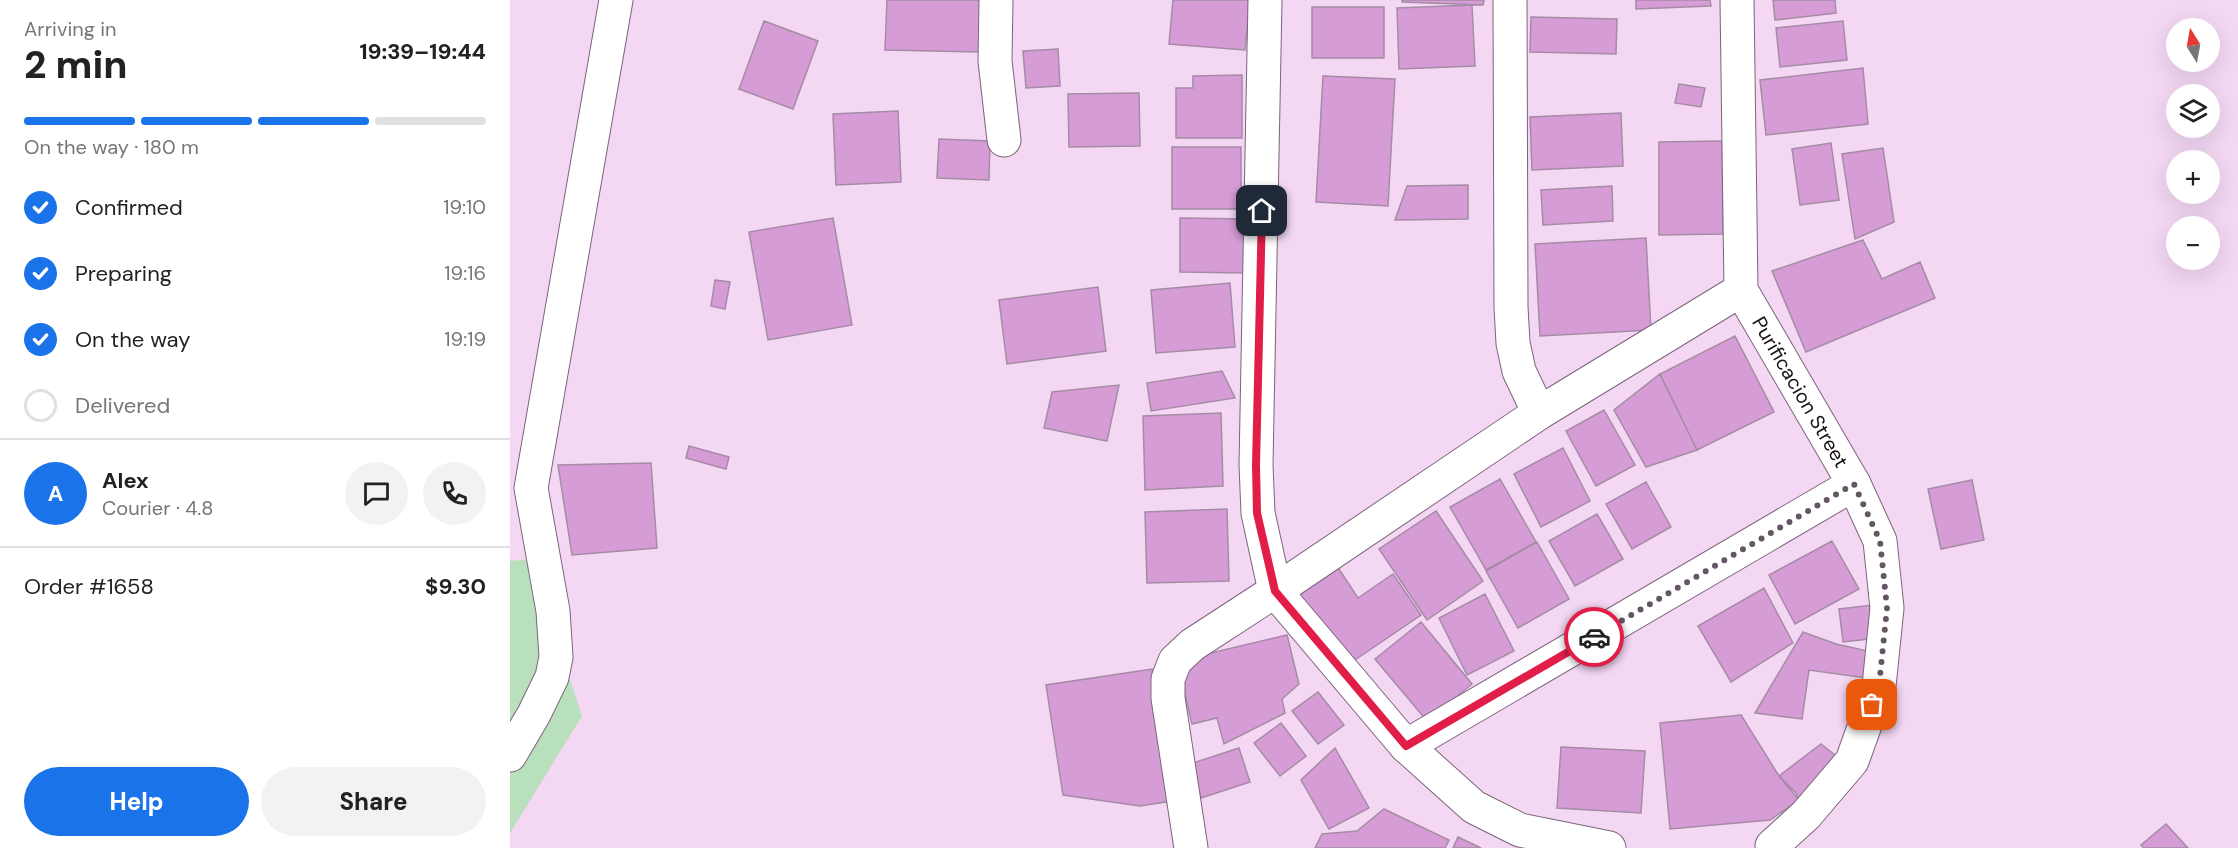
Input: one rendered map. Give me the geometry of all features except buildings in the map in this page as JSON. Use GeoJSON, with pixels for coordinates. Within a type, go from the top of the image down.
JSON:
{"type":"FeatureCollection","features":[{"type":"Feature","properties":{"kind":"street"},"geometry":{"type":"LineString","coordinates":[[510,755],[552,677],[556,657],[553,611],[520,490],[616,0]]}},
{"type":"Feature","properties":{"kind":"street"},"geometry":{"type":"LineString","coordinates":[[996,0],[995,61],[1004,141]]}},
{"type":"Feature","properties":{"kind":"street"},"geometry":{"type":"LineString","coordinates":[[1265,0],[1265,119],[1256,465],[1257,513],[1275,591],[1406,746],[1474,807],[1520,830],[1609,848]]}},
{"type":"Feature","properties":{"kind":"street"},"geometry":{"type":"LineString","coordinates":[[1509,0],[1513,343],[1519,371],[1539,412]]}},
{"type":"Feature","properties":{"kind":"street"},"geometry":{"type":"LineString","coordinates":[[1191,848],[1168,698],[1168,679],[1175,661],[1192,645],[1539,412],[1741,290],[1737,0]]}},
{"type":"Feature","properties":{"kind":"street","name":"Purificacion Street"},"geometry":{"type":"LineString","coordinates":[[1741,290],[1854,484],[1880,541],[1887,608],[1879,686],[1852,761],[1806,815],[1766,847]]}},
{"type":"Feature","properties":{"kind":"street"},"geometry":{"type":"LineString","coordinates":[[1406,746],[1854,484]]}},
{"type":"Feature","properties":{"kind":"green space"},"geometry":{"type":"Polygon","coordinates":[[[530,559],[582,716],[510,833],[510,561],[530,559]]]}},
{"type":"Feature","properties":{"kind":"way so far"},"geometry":{"type":"LineString","coordinates":[[1594,637],[1854,484],[1880,541],[1887,608],[1879,686],[1872,705]]}},
{"type":"Feature","properties":{"kind":"route"},"geometry":{"type":"LineString","coordinates":[[1262,211],[1257,513],[1275,591],[1406,746],[1594,637]]}}]}
